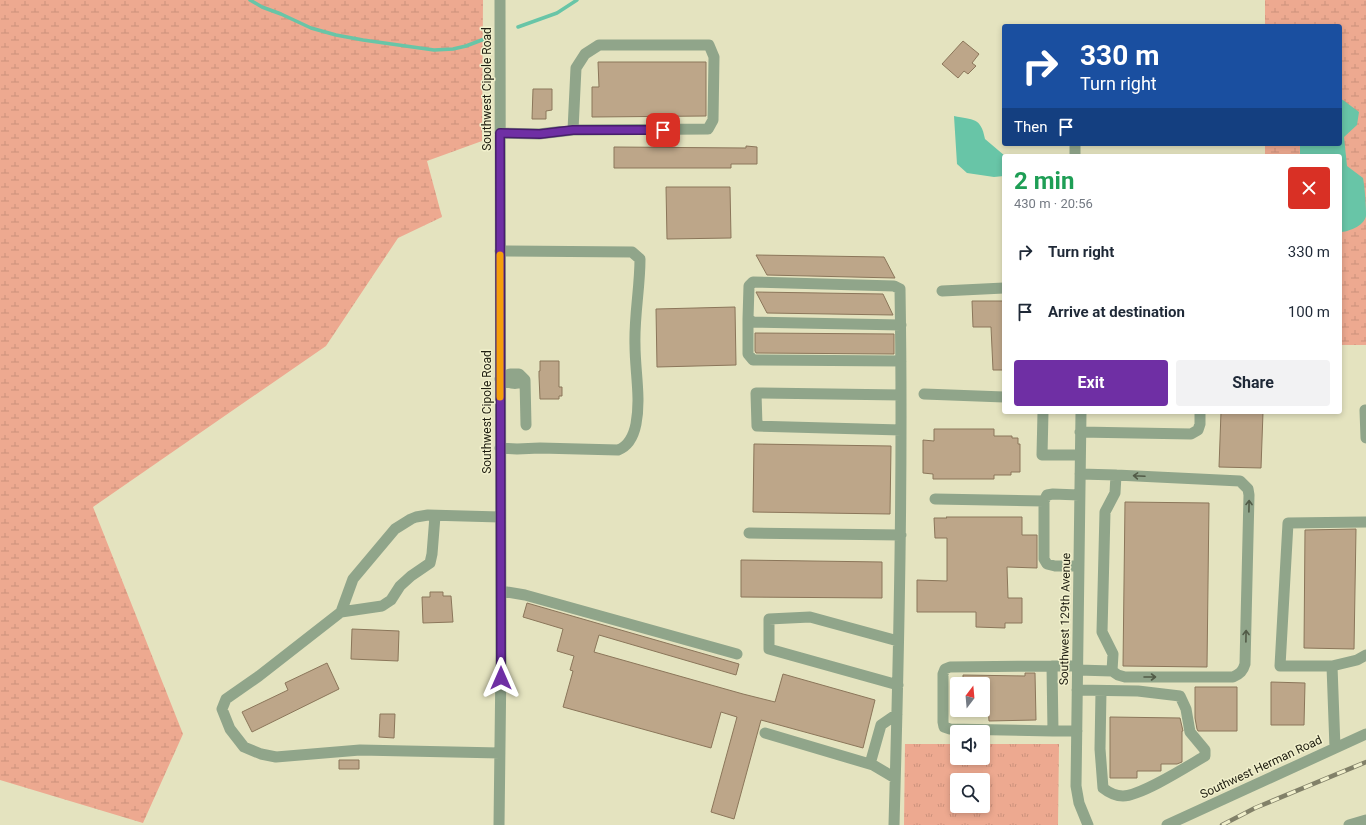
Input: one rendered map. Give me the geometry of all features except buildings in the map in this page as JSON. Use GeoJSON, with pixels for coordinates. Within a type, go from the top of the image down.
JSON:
{"type":"FeatureCollection","features":[{"type":"Feature","properties":{"kind":"street","name":"Southwest Cipole Road"},"geometry":{"type":"LineString","coordinates":[[500,0],[500,825]]}},
{"type":"Feature","properties":{"kind":"street"},"geometry":{"type":"LineString","coordinates":[[500,133],[540,134],[573,130],[708,129],[713,120],[714,56],[709,45],[599,45],[585,54],[576,68],[573,130]]}},
{"type":"Feature","properties":{"kind":"street"},"geometry":{"type":"LineString","coordinates":[[500,251],[632,252],[640,259],[640,279],[636,308],[635,344],[638,402],[636,424],[631,438],[624,448],[618,450],[500,448]]}},
{"type":"Feature","properties":{"kind":"street"},"geometry":{"type":"LineString","coordinates":[[894,825],[901,535],[900,395],[901,361],[901,325],[900,289],[894,286],[753,282],[749,286],[748,354],[753,360],[901,361]]}},
{"type":"Feature","properties":{"kind":"street"},"geometry":{"type":"LineString","coordinates":[[942,291],[1002,288]]}},
{"type":"Feature","properties":{"kind":"street"},"geometry":{"type":"LineString","coordinates":[[748,320],[753,322],[901,325]]}},
{"type":"Feature","properties":{"kind":"street"},"geometry":{"type":"LineString","coordinates":[[500,379],[511,384],[519,384],[525,380],[526,425]]}},
{"type":"Feature","properties":{"kind":"street"},"geometry":{"type":"LineString","coordinates":[[900,395],[756,393],[757,426],[901,430]]}},
{"type":"Feature","properties":{"kind":"street"},"geometry":{"type":"LineString","coordinates":[[924,394],[1002,397]]}},
{"type":"Feature","properties":{"kind":"street"},"geometry":{"type":"LineString","coordinates":[[1365,410],[1366,438]]}},
{"type":"Feature","properties":{"kind":"street"},"geometry":{"type":"LineString","coordinates":[[1043,414],[1042,455],[1080,455]]}},
{"type":"Feature","properties":{"kind":"street","name":"Southwest 129th Avenue"},"geometry":{"type":"LineString","coordinates":[[1081,414],[1076,786],[1079,802],[1088,825]]}},
{"type":"Feature","properties":{"kind":"street"},"geometry":{"type":"LineString","coordinates":[[1080,432],[1191,434],[1198,430],[1200,424],[1200,414]]}},
{"type":"Feature","properties":{"kind":"street"},"geometry":{"type":"LineString","coordinates":[[1077,731],[950,729],[944,727],[943,674],[945,669],[950,667],[1052,666],[1112,671],[1118,675],[1125,676],[1233,677],[1239,674],[1244,669],[1245,664],[1249,495],[1248,489],[1240,481],[1080,474]]}},
{"type":"Feature","properties":{"kind":"street"},"geometry":{"type":"LineString","coordinates":[[1112,671],[1113,654],[1102,632],[1105,512],[1115,493],[1116,475]]}},
{"type":"Feature","properties":{"kind":"street"},"geometry":{"type":"LineString","coordinates":[[1079,566],[1055,566],[1047,564],[1044,558],[1044,501],[1047,495],[1053,494],[1080,495]]}},
{"type":"Feature","properties":{"kind":"street"},"geometry":{"type":"LineString","coordinates":[[935,499],[1044,501]]}},
{"type":"Feature","properties":{"kind":"street"},"geometry":{"type":"LineString","coordinates":[[341,612],[353,579],[395,530],[406,521],[416,517],[436,516],[500,517]]}},
{"type":"Feature","properties":{"kind":"street"},"geometry":{"type":"LineString","coordinates":[[436,516],[430,563],[411,576],[400,586],[391,600],[382,606],[341,612],[259,676],[226,699],[222,710],[230,729],[244,747],[261,754],[276,757],[360,750],[500,753]]}},
{"type":"Feature","properties":{"kind":"street"},"geometry":{"type":"LineString","coordinates":[[1366,522],[1288,523],[1280,666],[1332,666],[1357,660],[1366,655]]}},
{"type":"Feature","properties":{"kind":"street"},"geometry":{"type":"LineString","coordinates":[[749,533],[901,535]]}},
{"type":"Feature","properties":{"kind":"street"},"geometry":{"type":"LineString","coordinates":[[501,591],[525,595],[737,654]]}},
{"type":"Feature","properties":{"kind":"street"},"geometry":{"type":"LineString","coordinates":[[898,641],[810,617],[769,619],[769,649],[898,685]]}},
{"type":"Feature","properties":{"kind":"street"},"geometry":{"type":"LineString","coordinates":[[1052,666],[1053,731]]}},
{"type":"Feature","properties":{"kind":"street"},"geometry":{"type":"LineString","coordinates":[[1332,666],[1335,748]]}},
{"type":"Feature","properties":{"kind":"street"},"geometry":{"type":"LineString","coordinates":[[1077,690],[1138,691],[1180,696],[1186,709],[1190,732],[1205,750],[1205,756],[1158,783],[1137,792],[1123,796],[1109,793],[1103,788],[1101,772],[1101,691]]}},
{"type":"Feature","properties":{"kind":"street"},"geometry":{"type":"LineString","coordinates":[[870,764],[881,725],[897,714]]}},
{"type":"Feature","properties":{"kind":"street"},"geometry":{"type":"LineString","coordinates":[[765,733],[870,764],[882,769],[896,778]]}},
{"type":"Feature","properties":{"kind":"street","name":"Southwest Herman Road"},"geometry":{"type":"LineString","coordinates":[[1167,825],[1366,734]]}},
{"type":"Feature","properties":{"kind":"street"},"geometry":{"type":"LineString","coordinates":[[1349,825],[1366,820]]}},
{"type":"Feature","properties":{"kind":"green space"},"geometry":{"type":"Polygon","coordinates":[[[0,0],[483,0],[482,141],[427,161],[442,217],[398,238],[326,346],[93,507],[183,734],[143,823],[0,780],[0,0]]]}},
{"type":"Feature","properties":{"kind":"green space"},"geometry":{"type":"Polygon","coordinates":[[[1265,0],[1366,0],[1366,345],[1342,345],[1342,154],[1265,154],[1265,146],[1342,146],[1342,24],[1265,24],[1265,0]]]}},
{"type":"Feature","properties":{"kind":"green space"},"geometry":{"type":"Polygon","coordinates":[[[905,744],[950,744],[950,765],[990,765],[990,744],[1059,744],[1058,825],[904,825],[905,744]]]}},
{"type":"Feature","properties":{"kind":"shaded area"},"geometry":{"type":"Polygon","coordinates":[[[1342,100],[1359,112],[1357,125],[1344,137],[1347,166],[1363,178],[1366,216],[1362,223],[1351,230],[1342,232],[1342,154],[1300,154],[1300,146],[1342,146],[1342,100]]]}},
{"type":"Feature","properties":{"kind":"shaded area"},"geometry":{"type":"Polygon","coordinates":[[[954,116],[971,119],[978,123],[985,139],[1003,154],[1002,176],[994,177],[967,173],[957,164],[954,116]]]}},
{"type":"Feature","properties":{"kind":"waterway"},"geometry":{"type":"LineString","coordinates":[[250,0],[262,7],[311,28],[363,40],[434,50],[453,49],[487,38]]}},
{"type":"Feature","properties":{"kind":"waterway"},"geometry":{"type":"LineString","coordinates":[[518,27],[557,13],[577,0]]}},
{"type":"Feature","properties":{"kind":"railway"},"geometry":{"type":"LineString","coordinates":[[1222,825],[1255,808],[1366,762]]}},
{"type":"Feature","properties":{"kind":"slow traffic"},"geometry":{"type":"LineString","coordinates":[[500,255],[500,397]]}},
{"type":"Feature","properties":{"kind":"route"},"geometry":{"type":"LineString","coordinates":[[501,678],[500,133],[540,134],[573,130],[663,130]]}}]}
